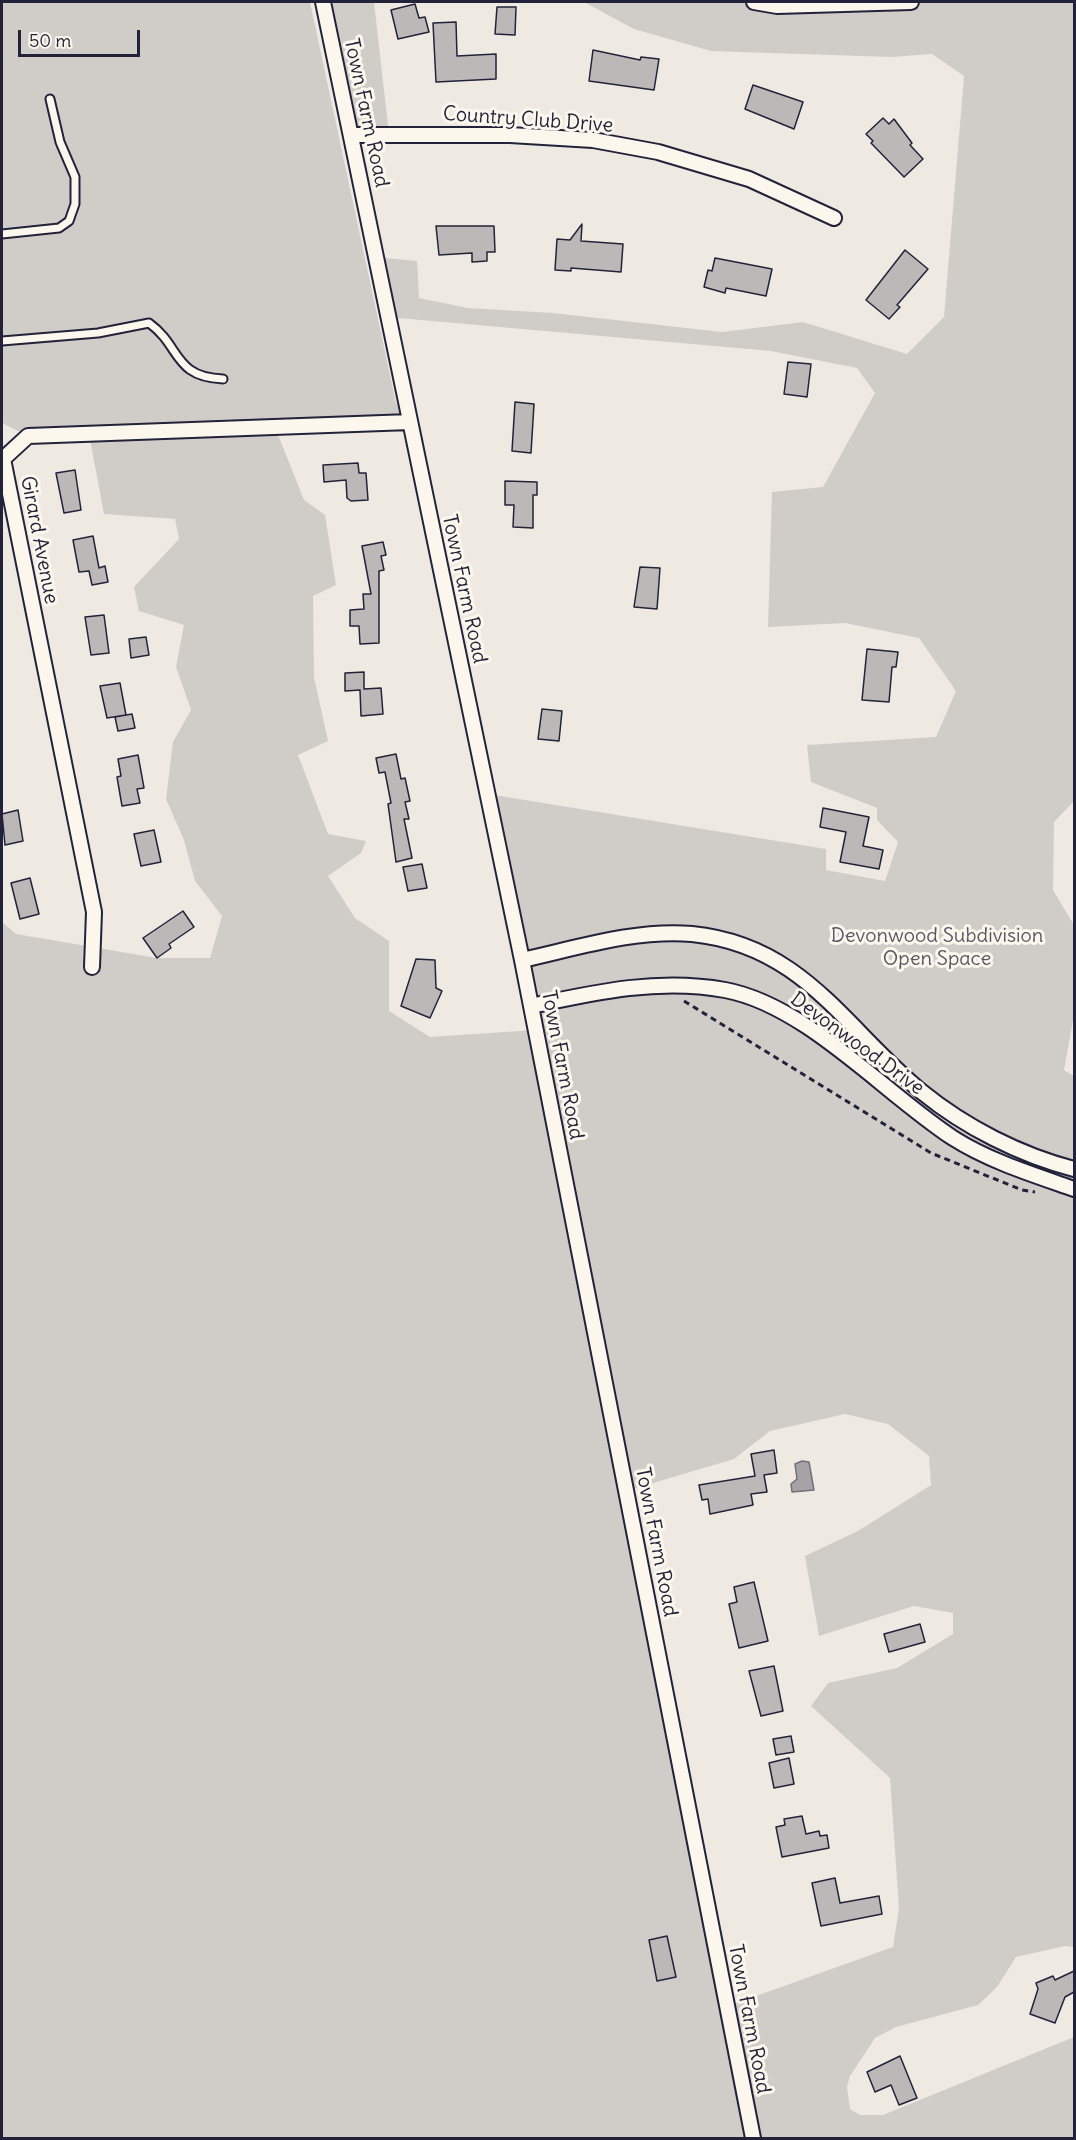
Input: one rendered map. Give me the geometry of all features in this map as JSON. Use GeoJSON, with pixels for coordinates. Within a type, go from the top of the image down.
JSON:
{"type":"FeatureCollection","features":[{"type":"Feature","properties":{"kind":"street","name":"Town Farm Road"},"geometry":{"type":"LineString","coordinates":[[323,2],[522,960],[753,2139]]}},
{"type":"Feature","properties":{"kind":"street"},"geometry":{"type":"LineString","coordinates":[[754,2],[777,6],[911,2]]}},
{"type":"Feature","properties":{"kind":"street","name":"Country Club Drive"},"geometry":{"type":"LineString","coordinates":[[351,135],[510,135],[593,140],[658,152],[749,179],[834,218]]}},
{"type":"Feature","properties":{"kind":"street","name":"Girard Avenue"},"geometry":{"type":"LineString","coordinates":[[92,967],[94,912],[3,459],[28,436],[410,422]]}},
{"type":"Feature","properties":{"kind":"street","name":"Devonwood Drive"},"geometry":{"type":"LineString","coordinates":[[522,960],[655,934],[692,934],[756,948],[796,972],[923,1093],[1004,1144],[1052,1163],[1074,1168]]}},
{"type":"Feature","properties":{"kind":"street","name":"Devonwood Drive"},"geometry":{"type":"LineString","coordinates":[[531,1006],[598,991],[670,983],[727,990],[775,1007],[806,1026],[954,1138],[999,1160],[1074,1189]]}},
{"type":"Feature","properties":{"kind":"lane"},"geometry":{"type":"LineString","coordinates":[[2,234],[59,228],[69,221],[72,213],[77,191],[75,177],[60,142],[50,99]]}},
{"type":"Feature","properties":{"kind":"lane"},"geometry":{"type":"LineString","coordinates":[[2,341],[98,333],[149,323],[160,331],[181,364],[205,378],[223,379]]}},
{"type":"Feature","properties":{"kind":"path"},"geometry":{"type":"LineString","coordinates":[[680,999],[931,1153],[1022,1191],[1038,1193]]}},
{"type":"Feature","properties":{"kind":"green space","name":"Devonwood Subdivision Open Space"},"geometry":{"type":"Polygon","coordinates":[[[2,2],[310,2],[396,403],[410,422],[275,427],[304,500],[325,515],[336,585],[313,596],[314,677],[328,741],[298,755],[328,834],[366,841],[361,853],[328,876],[355,918],[389,941],[389,1011],[430,1037],[535,1030],[488,794],[826,849],[826,870],[885,881],[898,842],[877,820],[877,808],[811,782],[807,745],[936,737],[956,691],[919,638],[845,623],[768,627],[772,492],[823,487],[875,393],[857,368],[771,351],[387,317],[375,257],[417,261],[419,298],[468,308],[553,313],[722,332],[803,322],[907,354],[944,317],[964,76],[932,54],[892,57],[711,51],[634,29],[584,2],[1074,2],[1074,801],[1054,822],[1053,890],[1074,925],[1074,1015],[1064,1070],[1074,1076],[1074,1947],[1065,1946],[1016,1957],[997,1987],[978,2005],[896,2027],[875,2038],[850,2076],[847,2087],[850,2109],[860,2115],[883,2115],[1074,2037],[1074,2138],[2,2138],[2,922],[16,934],[157,958],[210,958],[222,916],[195,881],[184,840],[166,799],[173,742],[191,710],[176,667],[184,625],[139,611],[134,587],[179,539],[175,519],[104,514],[89,434],[28,436],[2,423],[2,2]],[[845,1414],[770,1431],[734,1459],[626,1491],[728,2006],[893,1947],[899,1908],[890,1778],[811,1706],[828,1683],[897,1668],[953,1634],[953,1613],[914,1606],[819,1636],[805,1556],[858,1531],[931,1485],[929,1456],[888,1424],[845,1414]]]}},
{"type":"Feature","properties":{"kind":"green space"},"geometry":{"type":"Polygon","coordinates":[[[323,2],[374,2],[389,134],[351,135],[323,2]]]}},
{"type":"Feature","properties":{"kind":"shaded area"},"geometry":{"type":"Polygon","coordinates":[[[802,1461],[809,1462],[814,1490],[792,1492],[791,1484],[797,1479],[795,1464],[802,1461]]]}},
{"type":"Feature","properties":{"kind":"building"},"geometry":{"type":"Polygon","coordinates":[[[415,4],[419,18],[425,17],[429,32],[398,39],[391,10],[415,4]]]}},
{"type":"Feature","properties":{"kind":"building"},"geometry":{"type":"Polygon","coordinates":[[[497,7],[516,7],[515,35],[495,34],[497,7]]]}},
{"type":"Feature","properties":{"kind":"building"},"geometry":{"type":"Polygon","coordinates":[[[456,22],[457,56],[496,54],[496,79],[436,82],[433,23],[456,22]]]}},
{"type":"Feature","properties":{"kind":"building"},"geometry":{"type":"Polygon","coordinates":[[[593,50],[640,60],[641,57],[659,59],[654,90],[589,81],[593,50]]]}},
{"type":"Feature","properties":{"kind":"building"},"geometry":{"type":"Polygon","coordinates":[[[753,85],[803,102],[794,129],[745,109],[753,85]]]}},
{"type":"Feature","properties":{"kind":"building"},"geometry":{"type":"Polygon","coordinates":[[[883,118],[889,124],[894,119],[912,143],[910,145],[923,159],[904,177],[871,143],[873,141],[866,134],[883,118]]]}},
{"type":"Feature","properties":{"kind":"building"},"geometry":{"type":"Polygon","coordinates":[[[582,224],[581,241],[623,244],[621,272],[571,268],[571,271],[555,270],[557,239],[570,240],[582,224]]]}},
{"type":"Feature","properties":{"kind":"building"},"geometry":{"type":"Polygon","coordinates":[[[436,226],[494,226],[495,252],[487,252],[487,261],[472,262],[472,253],[439,255],[436,226]]]}},
{"type":"Feature","properties":{"kind":"building"},"geometry":{"type":"Polygon","coordinates":[[[905,250],[928,269],[897,305],[900,307],[889,319],[866,300],[905,250]]]}},
{"type":"Feature","properties":{"kind":"building"},"geometry":{"type":"Polygon","coordinates":[[[715,258],[772,269],[766,296],[726,288],[725,293],[704,287],[708,270],[712,271],[715,258]]]}},
{"type":"Feature","properties":{"kind":"building"},"geometry":{"type":"Polygon","coordinates":[[[788,362],[811,364],[807,397],[784,394],[788,362]]]}},
{"type":"Feature","properties":{"kind":"building"},"geometry":{"type":"Polygon","coordinates":[[[515,402],[534,404],[531,453],[512,451],[515,402]]]}},
{"type":"Feature","properties":{"kind":"building"},"geometry":{"type":"Polygon","coordinates":[[[358,463],[359,473],[366,473],[368,500],[351,501],[347,498],[346,480],[324,482],[323,465],[358,463]]]}},
{"type":"Feature","properties":{"kind":"building"},"geometry":{"type":"Polygon","coordinates":[[[75,470],[81,510],[64,513],[56,473],[75,470]]]}},
{"type":"Feature","properties":{"kind":"building"},"geometry":{"type":"Polygon","coordinates":[[[505,481],[537,482],[537,495],[533,495],[533,528],[513,527],[514,505],[505,505],[505,481]]]}},
{"type":"Feature","properties":{"kind":"building"},"geometry":{"type":"Polygon","coordinates":[[[93,536],[99,568],[105,566],[108,582],[92,585],[89,571],[79,572],[73,540],[93,536]]]}},
{"type":"Feature","properties":{"kind":"building"},"geometry":{"type":"Polygon","coordinates":[[[383,542],[386,555],[381,556],[384,570],[379,571],[379,643],[360,644],[359,626],[350,626],[350,610],[364,609],[363,594],[371,594],[362,546],[383,542]]]}},
{"type":"Feature","properties":{"kind":"building"},"geometry":{"type":"Polygon","coordinates":[[[640,567],[660,568],[657,609],[634,607],[640,567]]]}},
{"type":"Feature","properties":{"kind":"building"},"geometry":{"type":"Polygon","coordinates":[[[104,615],[109,653],[91,655],[85,617],[104,615]]]}},
{"type":"Feature","properties":{"kind":"building"},"geometry":{"type":"Polygon","coordinates":[[[146,637],[149,655],[131,658],[129,639],[146,637]]]}},
{"type":"Feature","properties":{"kind":"building"},"geometry":{"type":"Polygon","coordinates":[[[867,649],[898,652],[896,667],[892,667],[889,702],[862,700],[867,649]]]}},
{"type":"Feature","properties":{"kind":"building"},"geometry":{"type":"Polygon","coordinates":[[[364,672],[364,689],[381,688],[383,714],[361,716],[360,690],[345,691],[345,673],[364,672]]]}},
{"type":"Feature","properties":{"kind":"building"},"geometry":{"type":"Polygon","coordinates":[[[120,683],[126,715],[107,718],[100,686],[120,683]]]}},
{"type":"Feature","properties":{"kind":"building"},"geometry":{"type":"Polygon","coordinates":[[[542,709],[562,711],[559,741],[538,739],[542,709]]]}},
{"type":"Feature","properties":{"kind":"building"},"geometry":{"type":"Polygon","coordinates":[[[132,714],[135,728],[118,731],[115,717],[132,714]]]}},
{"type":"Feature","properties":{"kind":"building"},"geometry":{"type":"Polygon","coordinates":[[[396,754],[401,779],[405,778],[410,801],[405,802],[409,819],[404,819],[412,858],[396,862],[388,804],[391,803],[385,772],[379,773],[376,758],[396,754]]]}},
{"type":"Feature","properties":{"kind":"building"},"geometry":{"type":"Polygon","coordinates":[[[138,755],[144,788],[137,789],[140,803],[122,806],[117,777],[121,776],[118,759],[138,755]]]}},
{"type":"Feature","properties":{"kind":"building"},"geometry":{"type":"Polygon","coordinates":[[[823,808],[869,817],[863,846],[883,850],[879,869],[840,862],[846,832],[820,827],[823,808]]]}},
{"type":"Feature","properties":{"kind":"building"},"geometry":{"type":"Polygon","coordinates":[[[18,810],[23,841],[5,845],[2,814],[18,810]]]}},
{"type":"Feature","properties":{"kind":"building"},"geometry":{"type":"Polygon","coordinates":[[[154,830],[161,862],[141,866],[134,834],[154,830]]]}},
{"type":"Feature","properties":{"kind":"building"},"geometry":{"type":"Polygon","coordinates":[[[422,864],[427,888],[408,891],[403,867],[422,864]]]}},
{"type":"Feature","properties":{"kind":"building"},"geometry":{"type":"Polygon","coordinates":[[[30,878],[39,914],[20,919],[11,883],[30,878]]]}},
{"type":"Feature","properties":{"kind":"building"},"geometry":{"type":"Polygon","coordinates":[[[183,911],[194,927],[169,944],[171,948],[157,958],[143,938],[183,911]]]}},
{"type":"Feature","properties":{"kind":"building"},"geometry":{"type":"Polygon","coordinates":[[[416,959],[435,960],[436,988],[442,991],[430,1018],[401,1006],[416,959]]]}},
{"type":"Feature","properties":{"kind":"building"},"geometry":{"type":"Polygon","coordinates":[[[774,1450],[777,1473],[764,1475],[767,1492],[751,1494],[753,1505],[710,1514],[708,1499],[702,1500],[699,1485],[755,1476],[751,1454],[774,1450]]]}},
{"type":"Feature","properties":{"kind":"building"},"geometry":{"type":"Polygon","coordinates":[[[754,1582],[768,1641],[739,1648],[729,1604],[737,1602],[734,1587],[754,1582]]]}},
{"type":"Feature","properties":{"kind":"building"},"geometry":{"type":"Polygon","coordinates":[[[920,1624],[925,1642],[889,1652],[884,1634],[920,1624]]]}},
{"type":"Feature","properties":{"kind":"building"},"geometry":{"type":"Polygon","coordinates":[[[774,1666],[783,1711],[761,1716],[749,1671],[774,1666]]]}},
{"type":"Feature","properties":{"kind":"building"},"geometry":{"type":"Polygon","coordinates":[[[791,1736],[794,1752],[776,1755],[773,1739],[791,1736]]]}},
{"type":"Feature","properties":{"kind":"building"},"geometry":{"type":"Polygon","coordinates":[[[789,1758],[794,1784],[774,1788],[769,1763],[789,1758]]]}},
{"type":"Feature","properties":{"kind":"building"},"geometry":{"type":"Polygon","coordinates":[[[802,1816],[806,1834],[819,1831],[820,1836],[827,1835],[829,1848],[782,1857],[776,1827],[785,1825],[784,1819],[802,1816]]]}},
{"type":"Feature","properties":{"kind":"building"},"geometry":{"type":"Polygon","coordinates":[[[835,1878],[840,1903],[879,1896],[882,1914],[821,1926],[812,1883],[835,1878]]]}},
{"type":"Feature","properties":{"kind":"building"},"geometry":{"type":"Polygon","coordinates":[[[667,1936],[676,1977],[657,1981],[649,1940],[667,1936]]]}},
{"type":"Feature","properties":{"kind":"building"},"geometry":{"type":"Polygon","coordinates":[[[1074,1971],[1074,1992],[1065,1997],[1055,2023],[1030,2014],[1038,1989],[1036,1983],[1053,1976],[1055,1980],[1074,1971]]]}},
{"type":"Feature","properties":{"kind":"building"},"geometry":{"type":"Polygon","coordinates":[[[900,2056],[917,2098],[899,2105],[891,2085],[875,2092],[867,2072],[900,2056]]]}}]}
